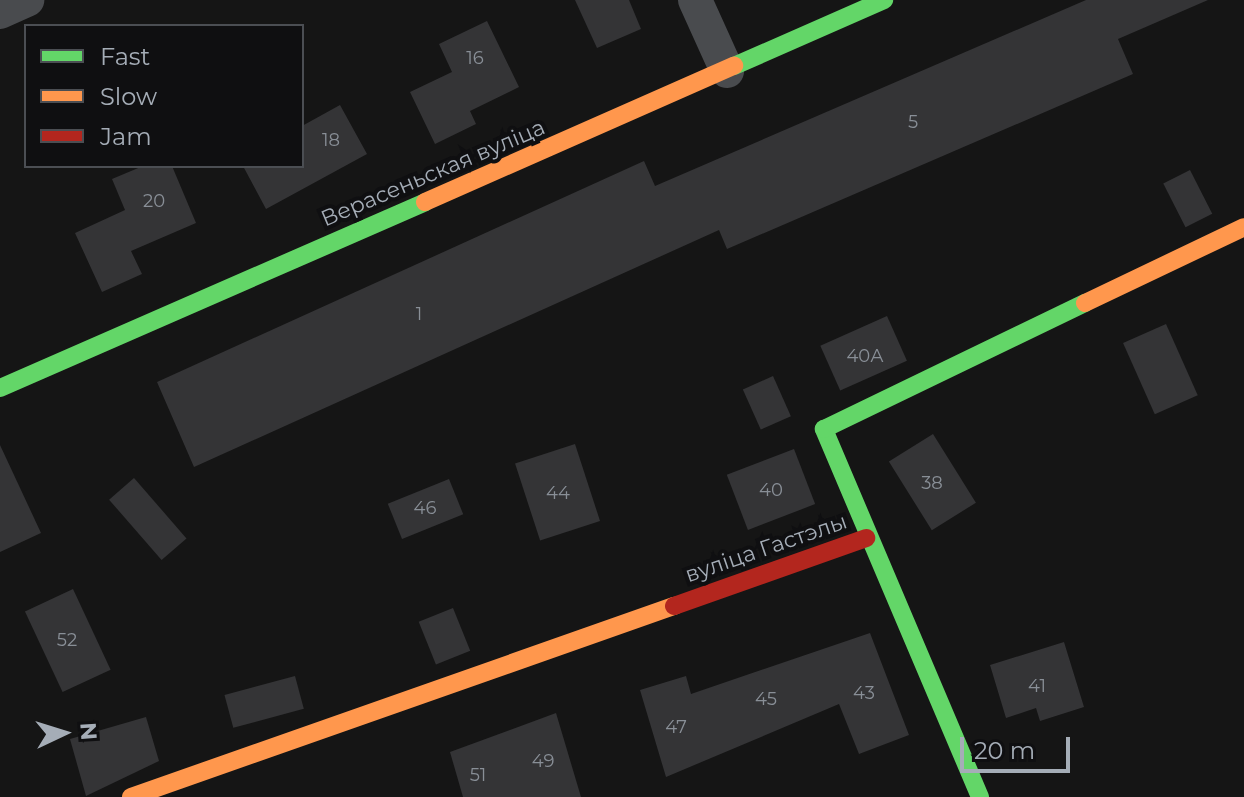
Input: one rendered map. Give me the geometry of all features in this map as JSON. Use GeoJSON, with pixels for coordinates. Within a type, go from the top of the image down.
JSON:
{"type":"FeatureCollection","features":[{"type":"Feature","properties":{"kind":"street"},"geometry":{"type":"LineString","coordinates":[[0,12],[27,0]]}},
{"type":"Feature","properties":{"kind":"street"},"geometry":{"type":"LineString","coordinates":[[695,0],[727,71]]}},
{"type":"Feature","properties":{"kind":"street","name":"Верасеньская вуліца"},"geometry":{"type":"LineString","coordinates":[[0,388],[884,0]]}},
{"type":"Feature","properties":{"kind":"street","name":"вуліца Гастэлы"},"geometry":{"type":"LineString","coordinates":[[131,797],[866,538],[824,429],[1244,227]]}},
{"type":"Feature","properties":{"kind":"street"},"geometry":{"type":"LineString","coordinates":[[866,538],[980,797]]}},
{"type":"Feature","properties":{"kind":"building"},"geometry":{"type":"Polygon","coordinates":[[[575,0],[629,0],[641,29],[597,48],[575,0]]]}},
{"type":"Feature","properties":{"kind":"building"},"geometry":{"type":"Polygon","coordinates":[[[1086,0],[1208,0],[1118,39],[1133,74],[727,249],[719,230],[194,467],[157,382],[644,161],[655,186],[1086,0]]]}},
{"type":"Feature","properties":{"kind":"building"},"geometry":{"type":"Polygon","coordinates":[[[487,21],[519,87],[470,111],[476,124],[435,144],[410,92],[452,72],[439,44],[487,21]]]}},
{"type":"Feature","properties":{"kind":"building"},"geometry":{"type":"Polygon","coordinates":[[[340,105],[367,154],[266,209],[244,168],[304,168],[304,125],[340,105]]]}},
{"type":"Feature","properties":{"kind":"building"},"geometry":{"type":"Polygon","coordinates":[[[138,168],[173,168],[196,223],[131,251],[142,274],[102,292],[75,233],[125,210],[112,179],[138,168]]]}},
{"type":"Feature","properties":{"kind":"building"},"geometry":{"type":"Polygon","coordinates":[[[1190,170],[1212,214],[1186,227],[1163,184],[1190,170]]]}},
{"type":"Feature","properties":{"kind":"building"},"geometry":{"type":"Polygon","coordinates":[[[887,316],[907,361],[840,390],[820,346],[887,316]]]}},
{"type":"Feature","properties":{"kind":"building"},"geometry":{"type":"Polygon","coordinates":[[[1166,324],[1198,395],[1155,414],[1123,343],[1166,324]]]}},
{"type":"Feature","properties":{"kind":"building"},"geometry":{"type":"Polygon","coordinates":[[[773,376],[791,416],[761,430],[743,389],[773,376]]]}},
{"type":"Feature","properties":{"kind":"building"},"geometry":{"type":"Polygon","coordinates":[[[933,434],[976,503],[932,530],[889,462],[933,434]]]}},
{"type":"Feature","properties":{"kind":"building"},"geometry":{"type":"Polygon","coordinates":[[[575,444],[600,521],[540,541],[515,463],[575,444]]]}},
{"type":"Feature","properties":{"kind":"building"},"geometry":{"type":"Polygon","coordinates":[[[0,445],[41,533],[0,552],[0,445]]]}},
{"type":"Feature","properties":{"kind":"building"},"geometry":{"type":"Polygon","coordinates":[[[794,449],[815,504],[748,530],[727,475],[794,449]]]}},
{"type":"Feature","properties":{"kind":"building"},"geometry":{"type":"Polygon","coordinates":[[[134,478],[186,538],[162,560],[109,500],[134,478]]]}},
{"type":"Feature","properties":{"kind":"building"},"geometry":{"type":"Polygon","coordinates":[[[449,479],[463,514],[402,539],[388,504],[449,479]]]}},
{"type":"Feature","properties":{"kind":"building"},"geometry":{"type":"Polygon","coordinates":[[[73,589],[111,670],[63,692],[25,611],[73,589]]]}},
{"type":"Feature","properties":{"kind":"building"},"geometry":{"type":"Polygon","coordinates":[[[453,608],[470,651],[436,665],[419,622],[453,608]]]}},
{"type":"Feature","properties":{"kind":"building"},"geometry":{"type":"Polygon","coordinates":[[[870,633],[909,735],[859,754],[839,704],[666,777],[640,690],[686,676],[691,694],[870,633]]]}},
{"type":"Feature","properties":{"kind":"building"},"geometry":{"type":"Polygon","coordinates":[[[1064,642],[1084,707],[1040,721],[1036,708],[1006,718],[990,665],[1064,642]]]}},
{"type":"Feature","properties":{"kind":"building"},"geometry":{"type":"Polygon","coordinates":[[[295,676],[304,709],[233,728],[224,695],[295,676]]]}},
{"type":"Feature","properties":{"kind":"building"},"geometry":{"type":"Polygon","coordinates":[[[556,713],[581,797],[463,797],[450,752],[556,713]]]}},
{"type":"Feature","properties":{"kind":"building"},"geometry":{"type":"Polygon","coordinates":[[[146,717],[159,761],[86,796],[70,739],[146,717]]]}},
{"type":"Feature","properties":{"kind":"traffic: fast"},"geometry":{"type":"LineString","coordinates":[[734,66],[884,0]]}},
{"type":"Feature","properties":{"kind":"traffic: fast"},"geometry":{"type":"LineString","coordinates":[[0,388],[425,202]]}},
{"type":"Feature","properties":{"kind":"traffic: fast"},"geometry":{"type":"LineString","coordinates":[[980,797],[824,429],[1085,303]]}},
{"type":"Feature","properties":{"kind":"traffic: slow"},"geometry":{"type":"LineString","coordinates":[[425,202],[734,66]]}},
{"type":"Feature","properties":{"kind":"traffic: slow"},"geometry":{"type":"LineString","coordinates":[[1085,303],[1244,227]]}},
{"type":"Feature","properties":{"kind":"traffic: slow"},"geometry":{"type":"LineString","coordinates":[[131,797],[674,606]]}},
{"type":"Feature","properties":{"kind":"traffic: jam"},"geometry":{"type":"LineString","coordinates":[[674,606],[866,538]]}}]}
